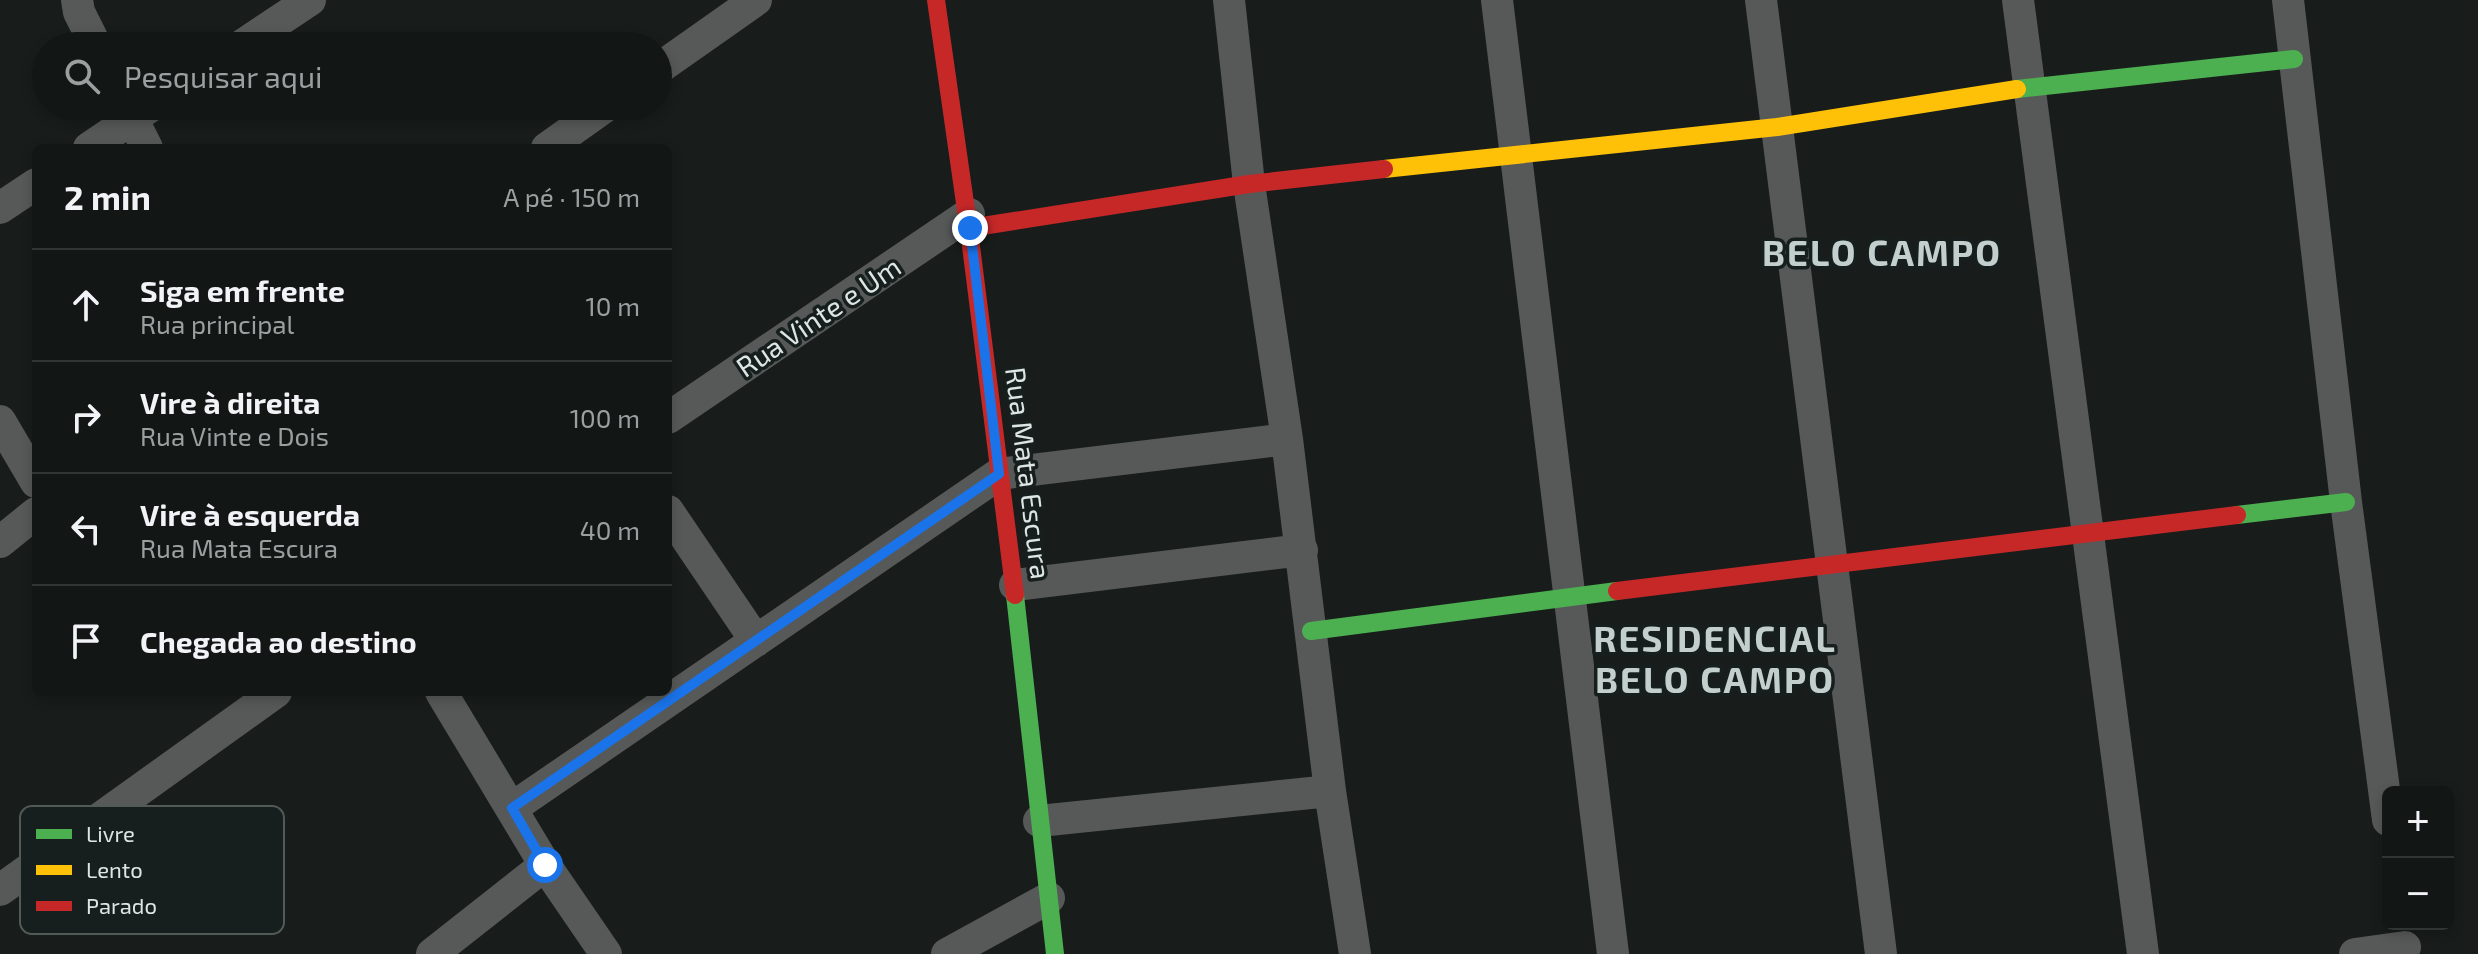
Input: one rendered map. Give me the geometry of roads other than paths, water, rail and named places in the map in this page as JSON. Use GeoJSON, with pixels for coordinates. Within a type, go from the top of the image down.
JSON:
{"type":"FeatureCollection","features":[{"type":"Feature","properties":{"kind":"street"},"geometry":{"type":"LineString","coordinates":[[77,0],[89,32]]}},
{"type":"Feature","properties":{"kind":"street"},"geometry":{"type":"LineString","coordinates":[[262,32],[310,0]]}},
{"type":"Feature","properties":{"kind":"street"},"geometry":{"type":"LineString","coordinates":[[672,59],[756,0]]}},
{"type":"Feature","properties":{"kind":"street","name":"Rua Mata Escura"},"geometry":{"type":"LineString","coordinates":[[936,0],[969,221],[1015,585],[1055,954]]}},
{"type":"Feature","properties":{"kind":"street"},"geometry":{"type":"LineString","coordinates":[[1229,0],[1249,184],[1287,439],[1330,791],[1355,954]]}},
{"type":"Feature","properties":{"kind":"street"},"geometry":{"type":"LineString","coordinates":[[1497,0],[1613,954]]}},
{"type":"Feature","properties":{"kind":"street"},"geometry":{"type":"LineString","coordinates":[[1761,0],[1881,954]]}},
{"type":"Feature","properties":{"kind":"street"},"geometry":{"type":"LineString","coordinates":[[2018,0],[2143,954]]}},
{"type":"Feature","properties":{"kind":"street"},"geometry":{"type":"LineString","coordinates":[[2288,0],[2346,502],[2384,786]]}},
{"type":"Feature","properties":{"kind":"street"},"geometry":{"type":"LineString","coordinates":[[969,221],[1249,184],[1777,127],[2030,87],[2294,59]]}},
{"type":"Feature","properties":{"kind":"street"},"geometry":{"type":"LineString","coordinates":[[94,144],[124,120]]}},
{"type":"Feature","properties":{"kind":"street"},"geometry":{"type":"LineString","coordinates":[[139,120],[146,144]]}},
{"type":"Feature","properties":{"kind":"street"},"geometry":{"type":"LineString","coordinates":[[553,144],[586,120]]}},
{"type":"Feature","properties":{"kind":"street"},"geometry":{"type":"LineString","coordinates":[[0,208],[32,187]]}},
{"type":"Feature","properties":{"kind":"street","name":"Rua Vinte e Um"},"geometry":{"type":"LineString","coordinates":[[672,415],[969,221]]}},
{"type":"Feature","properties":{"kind":"street"},"geometry":{"type":"LineString","coordinates":[[0,421],[32,475]]}},
{"type":"Feature","properties":{"kind":"street"},"geometry":{"type":"LineString","coordinates":[[512,808],[999,474],[1287,439]]}},
{"type":"Feature","properties":{"kind":"street"},"geometry":{"type":"LineString","coordinates":[[1311,631],[1831,563],[2346,502]]}},
{"type":"Feature","properties":{"kind":"street"},"geometry":{"type":"LineString","coordinates":[[0,542],[32,516]]}},
{"type":"Feature","properties":{"kind":"street"},"geometry":{"type":"LineString","coordinates":[[672,517],[756,641]]}},
{"type":"Feature","properties":{"kind":"street"},"geometry":{"type":"LineString","coordinates":[[1015,585],[1302,550]]}},
{"type":"Feature","properties":{"kind":"street"},"geometry":{"type":"LineString","coordinates":[[117,806],[270,696]]}},
{"type":"Feature","properties":{"kind":"street"},"geometry":{"type":"LineString","coordinates":[[443,696],[545,865],[606,954]]}},
{"type":"Feature","properties":{"kind":"street"},"geometry":{"type":"LineString","coordinates":[[1039,821],[1330,791]]}},
{"type":"Feature","properties":{"kind":"street"},"geometry":{"type":"LineString","coordinates":[[432,954],[545,865]]}},
{"type":"Feature","properties":{"kind":"street"},"geometry":{"type":"LineString","coordinates":[[0,890],[20,876]]}},
{"type":"Feature","properties":{"kind":"street"},"geometry":{"type":"LineString","coordinates":[[947,954],[1049,898]]}},
{"type":"Feature","properties":{"kind":"street"},"geometry":{"type":"LineString","coordinates":[[2355,954],[2404,942]]}},
{"type":"Feature","properties":{"kind":"district","name":"BELO CAMPO"},"geometry":{"type":"Point","coordinates":[1882,251]}},
{"type":"Feature","properties":{"kind":"district","name":"RESIDENCIAL BELO CAMPO"},"geometry":{"type":"Point","coordinates":[1715,658]}}]}
